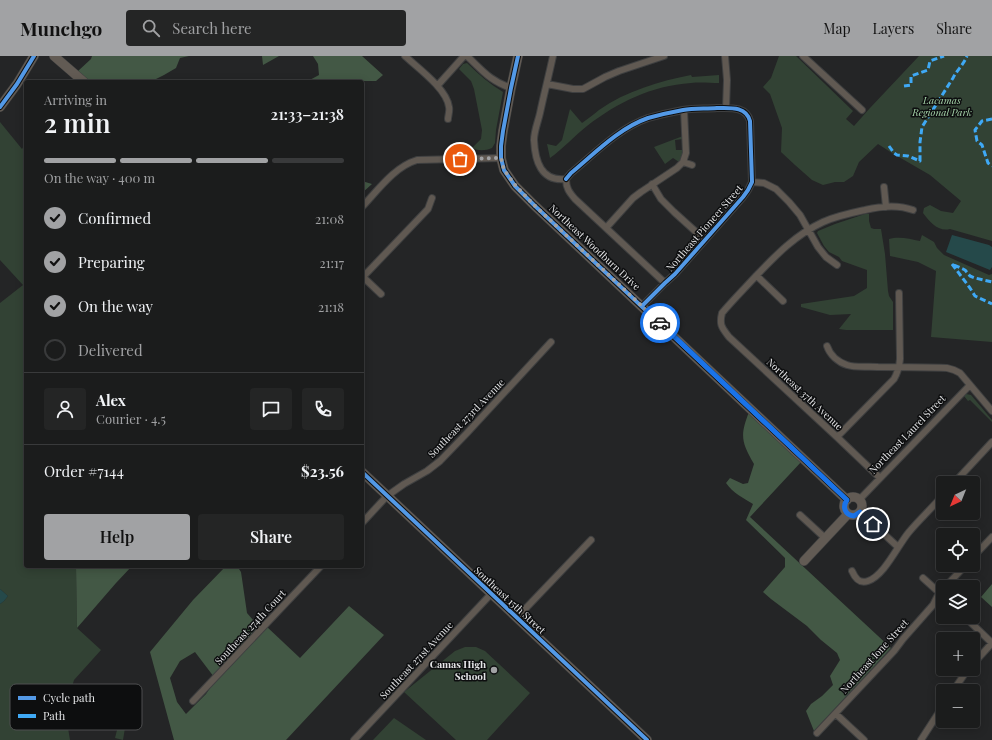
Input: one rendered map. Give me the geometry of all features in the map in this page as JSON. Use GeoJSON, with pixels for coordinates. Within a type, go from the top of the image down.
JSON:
{"type":"FeatureCollection","features":[{"type":"Feature","properties":{"kind":"street"},"geometry":{"type":"LineString","coordinates":[[0,107],[17,84],[34,56]]}},
{"type":"Feature","properties":{"kind":"street"},"geometry":{"type":"LineString","coordinates":[[54,56],[82,80]]}},
{"type":"Feature","properties":{"kind":"street"},"geometry":{"type":"LineString","coordinates":[[405,56],[438,85],[446,97],[449,107],[448,119]]}},
{"type":"Feature","properties":{"kind":"street"},"geometry":{"type":"LineString","coordinates":[[438,85],[466,56],[491,78],[500,84],[511,88]]}},
{"type":"Feature","properties":{"kind":"street","name":"Northeast Woodburn Drive"},"geometry":{"type":"LineString","coordinates":[[518,56],[502,138],[501,158],[504,170],[516,186],[534,205],[847,500]]}},
{"type":"Feature","properties":{"kind":"street"},"geometry":{"type":"LineString","coordinates":[[553,56],[534,140],[540,168],[549,176],[560,180],[566,179],[566,186],[569,193],[665,282]]}},
{"type":"Feature","properties":{"kind":"street"},"geometry":{"type":"LineString","coordinates":[[547,84],[573,89],[583,89],[618,71],[664,56]]}},
{"type":"Feature","properties":{"kind":"street"},"geometry":{"type":"LineString","coordinates":[[724,56],[727,80],[726,108]]}},
{"type":"Feature","properties":{"kind":"street"},"geometry":{"type":"LineString","coordinates":[[804,56],[862,110]]}},
{"type":"Feature","properties":{"kind":"street","name":"Northeast Pioneer Street"},"geometry":{"type":"LineString","coordinates":[[566,179],[571,173],[617,135],[647,118],[684,110],[726,108],[739,109],[746,113],[749,117],[752,182],[748,190],[675,274],[665,282],[642,306]]}},
{"type":"Feature","properties":{"kind":"street"},"geometry":{"type":"LineString","coordinates":[[606,228],[633,198],[677,168],[683,162],[686,153],[684,110]]}},
{"type":"Feature","properties":{"kind":"street"},"geometry":{"type":"LineString","coordinates":[[364,205],[394,174],[410,162],[418,160],[501,158]]}},
{"type":"Feature","properties":{"kind":"street"},"geometry":{"type":"LineString","coordinates":[[683,162],[692,165]]}},
{"type":"Feature","properties":{"kind":"street"},"geometry":{"type":"LineString","coordinates":[[752,182],[764,184],[776,189],[800,216],[818,247],[826,257],[838,265]]}},
{"type":"Feature","properties":{"kind":"street"},"geometry":{"type":"LineString","coordinates":[[652,184],[661,199],[706,240]]}},
{"type":"Feature","properties":{"kind":"street"},"geometry":{"type":"LineString","coordinates":[[884,188],[886,207]]}},
{"type":"Feature","properties":{"kind":"street"},"geometry":{"type":"LineString","coordinates":[[364,275],[428,209],[432,198]]}},
{"type":"Feature","properties":{"kind":"street"},"geometry":{"type":"LineString","coordinates":[[782,301],[757,276],[784,248],[809,230],[823,222],[848,213],[903,206],[913,210]]}},
{"type":"Feature","properties":{"kind":"street","name":"Northeast 37th Avenue"},"geometry":{"type":"LineString","coordinates":[[757,276],[722,313],[720,322],[724,331],[880,478]]}},
{"type":"Feature","properties":{"kind":"street"},"geometry":{"type":"LineString","coordinates":[[364,279],[381,294]]}},
{"type":"Feature","properties":{"kind":"street"},"geometry":{"type":"LineString","coordinates":[[837,437],[894,379],[896,375],[899,367],[900,344],[899,293]]}},
{"type":"Feature","properties":{"kind":"street","name":"Southeast 273rd Avenue"},"geometry":{"type":"LineString","coordinates":[[387,496],[440,461],[467,434],[551,342]]}},
{"type":"Feature","properties":{"kind":"street"},"geometry":{"type":"LineString","coordinates":[[827,346],[834,357],[840,362],[848,365],[947,368],[954,370],[960,373],[992,411]]}},
{"type":"Feature","properties":{"kind":"street","name":"Northeast Laurel Street"},"geometry":{"type":"LineString","coordinates":[[860,500],[970,384]]}},
{"type":"Feature","properties":{"kind":"street"},"geometry":{"type":"LineString","coordinates":[[960,476],[992,442]]}},
{"type":"Feature","properties":{"kind":"street","name":"Southeast 15th Street"},"geometry":{"type":"LineString","coordinates":[[364,474],[647,740]]}},
{"type":"Feature","properties":{"kind":"street"},"geometry":{"type":"LineString","coordinates":[[364,521],[387,496]]}},
{"type":"Feature","properties":{"kind":"street"},"geometry":{"type":"LineString","coordinates":[[855,497],[860,500],[862,510],[854,516],[848,514],[844,510],[844,504],[849,498],[855,497]]}},
{"type":"Feature","properties":{"kind":"street"},"geometry":{"type":"LineString","coordinates":[[852,571],[859,581],[866,582],[879,574],[909,532],[936,503]]}},
{"type":"Feature","properties":{"kind":"street"},"geometry":{"type":"LineString","coordinates":[[860,512],[898,547]]}},
{"type":"Feature","properties":{"kind":"street"},"geometry":{"type":"LineString","coordinates":[[804,561],[848,514]]}},
{"type":"Feature","properties":{"kind":"street"},"geometry":{"type":"LineString","coordinates":[[800,515],[825,538]]}},
{"type":"Feature","properties":{"kind":"street"},"geometry":{"type":"LineString","coordinates":[[980,550],[992,537]]}},
{"type":"Feature","properties":{"kind":"street"},"geometry":{"type":"LineString","coordinates":[[519,620],[520,615],[527,607],[591,540]]}},
{"type":"Feature","properties":{"kind":"street","name":"Southeast 274th Court"},"geometry":{"type":"LineString","coordinates":[[193,701],[319,568]]}},
{"type":"Feature","properties":{"kind":"street","name":"Northeast Ione Street"},"geometry":{"type":"LineString","coordinates":[[953,580],[960,572]]}},
{"type":"Feature","properties":{"kind":"street"},"geometry":{"type":"LineString","coordinates":[[923,578],[936,586]]}},
{"type":"Feature","properties":{"kind":"street","name":"Southeast 271st Avenue"},"geometry":{"type":"LineString","coordinates":[[354,740],[491,594]]}},
{"type":"Feature","properties":{"kind":"street","name":"Northeast Ione Street"},"geometry":{"type":"LineString","coordinates":[[817,733],[894,651],[936,601]]}},
{"type":"Feature","properties":{"kind":"street"},"geometry":{"type":"LineString","coordinates":[[972,624],[992,643],[980,656]]}},
{"type":"Feature","properties":{"kind":"street"},"geometry":{"type":"LineString","coordinates":[[836,714],[864,740]]}},
{"type":"Feature","properties":{"kind":"street"},"geometry":{"type":"LineString","coordinates":[[921,740],[936,717]]}},
{"type":"Feature","properties":{"kind":"green space"},"geometry":{"type":"Polygon","coordinates":[[[92,56],[189,56],[180,58],[176,68],[154,80],[88,80],[78,71],[91,59],[92,56]]]}},
{"type":"Feature","properties":{"kind":"green space"},"geometry":{"type":"Polygon","coordinates":[[[262,56],[279,56],[263,65],[262,56]]]}},
{"type":"Feature","properties":{"kind":"green space"},"geometry":{"type":"Polygon","coordinates":[[[313,56],[362,56],[383,75],[376,81],[310,80],[319,75],[318,64],[313,56]]]}},
{"type":"Feature","properties":{"kind":"green space","name":"Lacamas Regional Park"},"geometry":{"type":"Polygon","coordinates":[[[779,56],[796,56],[853,111],[846,119],[854,126],[919,56],[992,56],[992,241],[950,229],[946,230],[938,228],[931,223],[923,213],[924,208],[930,205],[941,211],[953,213],[961,201],[930,175],[878,144],[859,162],[853,176],[844,182],[835,182],[823,185],[812,180],[781,152],[782,128],[770,94],[763,87],[771,78],[779,56]]]}},
{"type":"Feature","properties":{"kind":"green space"},"geometry":{"type":"Polygon","coordinates":[[[467,63],[484,79],[503,92],[495,143],[492,148],[487,150],[472,148],[481,139],[482,130],[471,81],[459,69],[463,64],[467,63]]]}},
{"type":"Feature","properties":{"kind":"green space"},"geometry":{"type":"Polygon","coordinates":[[[691,75],[692,77],[719,75],[719,83],[676,85],[636,97],[599,117],[550,158],[547,144],[556,146],[562,140],[570,109],[582,123],[609,103],[620,97],[667,80],[691,75]]]}},
{"type":"Feature","properties":{"kind":"green space"},"geometry":{"type":"Polygon","coordinates":[[[0,122],[22,149],[24,146],[24,568],[76,568],[77,628],[101,650],[74,680],[73,684],[10,684],[10,730],[68,730],[70,740],[0,740],[0,604],[8,596],[0,589],[0,303],[23,285],[0,260],[0,122]]]}},
{"type":"Feature","properties":{"kind":"green space"},"geometry":{"type":"Polygon","coordinates":[[[683,136],[683,139],[675,140],[676,150],[683,150],[682,157],[679,162],[673,158],[665,164],[654,147],[683,136]]]}},
{"type":"Feature","properties":{"kind":"green space"},"geometry":{"type":"Polygon","coordinates":[[[364,182],[372,184],[364,191],[364,182]]]}},
{"type":"Feature","properties":{"kind":"green space"},"geometry":{"type":"Polygon","coordinates":[[[869,214],[871,228],[881,229],[888,291],[893,302],[893,330],[839,329],[851,314],[830,315],[801,307],[801,304],[854,296],[867,288],[867,270],[842,261],[839,257],[829,252],[817,233],[818,231],[835,224],[869,214]]]}},
{"type":"Feature","properties":{"kind":"green space"},"geometry":{"type":"Polygon","coordinates":[[[922,235],[934,242],[937,248],[944,255],[989,275],[992,274],[992,342],[931,337],[936,271],[918,262],[890,256],[889,239],[901,238],[920,241],[922,235]]]}},
{"type":"Feature","properties":{"kind":"green space"},"geometry":{"type":"Polygon","coordinates":[[[966,394],[971,395],[992,420],[992,422],[970,400],[968,401],[964,396],[966,394]]]}},
{"type":"Feature","properties":{"kind":"green space"},"geometry":{"type":"Polygon","coordinates":[[[749,412],[802,461],[750,517],[891,648],[814,731],[806,711],[811,704],[833,685],[830,676],[840,660],[837,653],[807,626],[763,592],[785,567],[785,558],[746,520],[753,504],[735,492],[726,483],[730,478],[743,484],[748,483],[754,464],[746,450],[743,438],[744,427],[749,412]]]}},
{"type":"Feature","properties":{"kind":"green space"},"geometry":{"type":"Polygon","coordinates":[[[76,568],[130,568],[116,583],[77,628],[76,568]]]}},
{"type":"Feature","properties":{"kind":"green space"},"geometry":{"type":"Polygon","coordinates":[[[224,568],[238,568],[241,572],[247,613],[260,628],[214,677],[195,652],[180,661],[170,678],[177,702],[186,714],[206,694],[216,679],[266,626],[300,658],[349,606],[384,635],[286,740],[174,740],[150,652],[193,600],[224,568]]]}},
{"type":"Feature","properties":{"kind":"green space"},"geometry":{"type":"Polygon","coordinates":[[[992,584],[992,607],[981,597],[992,584]]]}},
{"type":"Feature","properties":{"kind":"green space"},"geometry":{"type":"Polygon","coordinates":[[[465,647],[476,647],[485,651],[530,693],[487,740],[456,740],[404,692],[455,651],[465,647]]]}},
{"type":"Feature","properties":{"kind":"green space"},"geometry":{"type":"Polygon","coordinates":[[[394,718],[426,740],[373,740],[394,718]]]}},
{"type":"Feature","properties":{"kind":"green space"},"geometry":{"type":"Polygon","coordinates":[[[117,730],[125,730],[123,740],[115,738],[117,730]]]}},
{"type":"Feature","properties":{"kind":"water"},"geometry":{"type":"Polygon","coordinates":[[[952,235],[992,247],[992,267],[990,270],[946,252],[952,235]]]}},
{"type":"Feature","properties":{"kind":"water"},"geometry":{"type":"Polygon","coordinates":[[[0,589],[8,596],[0,604],[0,589]]]}},
{"type":"Feature","properties":{"kind":"marked path"},"geometry":{"type":"LineString","coordinates":[[904,86],[911,85],[911,76],[928,70],[930,61],[944,56]]}},
{"type":"Feature","properties":{"kind":"marked path"},"geometry":{"type":"LineString","coordinates":[[889,146],[897,155],[908,156],[920,161],[922,127],[967,56]]}},
{"type":"Feature","properties":{"kind":"marked path"},"geometry":{"type":"LineString","coordinates":[[992,119],[982,121],[975,130],[977,141],[982,145],[988,163],[992,166]]}},
{"type":"Feature","properties":{"kind":"marked path"},"geometry":{"type":"LineString","coordinates":[[952,264],[975,296],[992,304]]}},
{"type":"Feature","properties":{"kind":"marked path"},"geometry":{"type":"LineString","coordinates":[[954,265],[965,270],[970,276],[992,282]]}},
{"type":"Feature","properties":{"kind":"cycle path"},"geometry":{"type":"LineString","coordinates":[[0,107],[17,84],[34,56]]}},
{"type":"Feature","properties":{"kind":"cycle path"},"geometry":{"type":"LineString","coordinates":[[518,56],[501,146],[501,158],[504,170],[515,186],[847,500]]}},
{"type":"Feature","properties":{"kind":"cycle path"},"geometry":{"type":"LineString","coordinates":[[566,179],[571,173],[617,135],[637,122],[648,118],[687,109],[717,108],[741,110],[748,116],[750,121],[752,182],[748,190],[675,274],[642,306]]}},
{"type":"Feature","properties":{"kind":"cycle path"},"geometry":{"type":"LineString","coordinates":[[364,474],[647,740]]}},
{"type":"Feature","properties":{"kind":"way so far"},"geometry":{"type":"LineString","coordinates":[[460,159],[501,158],[504,170],[516,186],[534,205],[660,323]]}},
{"type":"Feature","properties":{"kind":"place","name":"Camas High School"},"geometry":{"type":"Point","coordinates":[494,670]}},
{"type":"Feature","properties":{"kind":"route"},"geometry":{"type":"LineString","coordinates":[[660,323],[847,500],[844,504],[844,510],[848,514],[854,516],[860,512],[873,524]]}}]}
